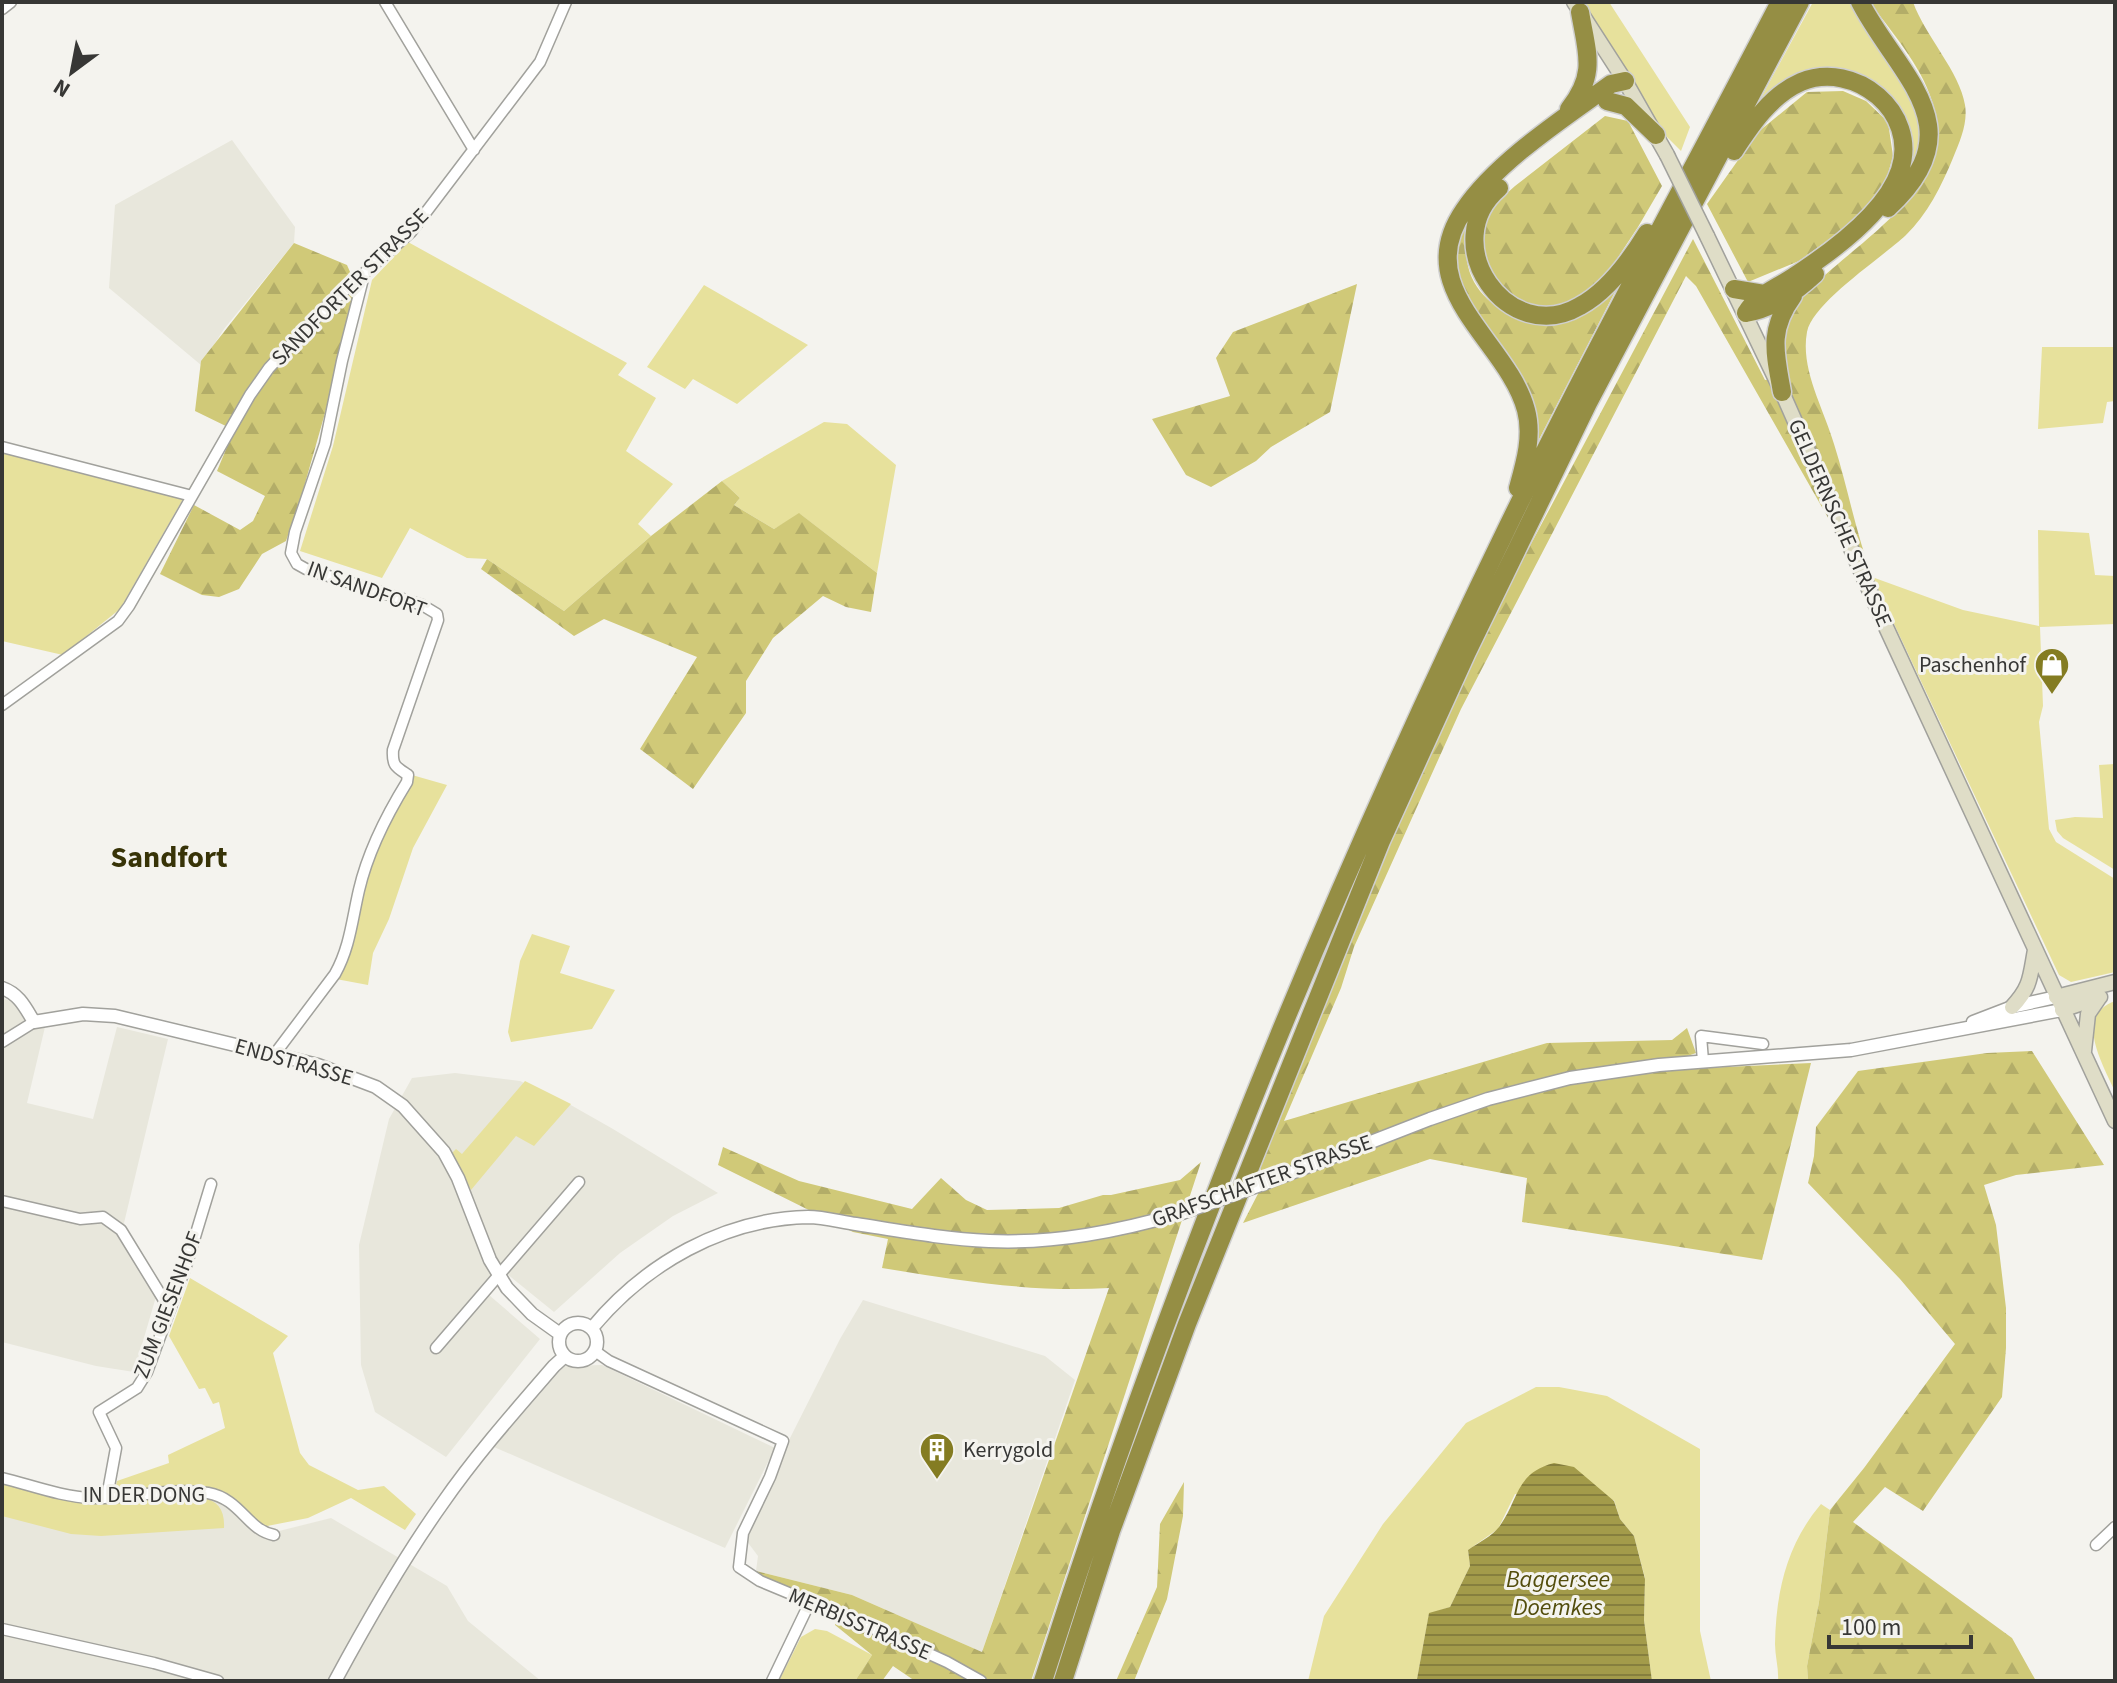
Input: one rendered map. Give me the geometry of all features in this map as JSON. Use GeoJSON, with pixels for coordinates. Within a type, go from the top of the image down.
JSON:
{"type":"FeatureCollection","features":[{"type":"Feature","properties":{"kind":"highway"},"geometry":{"type":"LineString","coordinates":[[1043,1681],[1114,1470],[1230,1154],[1377,805],[1508,525],[1780,2]]}},
{"type":"Feature","properties":{"kind":"highway"},"geometry":{"type":"LineString","coordinates":[[1065,1676],[1111,1531],[1187,1324],[1381,841],[1467,652],[1588,403],[1800,2]]}},
{"type":"Feature","properties":{"kind":"highway"},"geometry":{"type":"LineString","coordinates":[[1746,313],[1761,310],[1797,290],[1900,197],[1919,169],[1926,149],[1927,121],[1917,88],[1860,2]]}},
{"type":"Feature","properties":{"kind":"highway"},"geometry":{"type":"LineString","coordinates":[[1557,124],[1588,76],[1590,60],[1577,7]]}},
{"type":"Feature","properties":{"kind":"highway"},"geometry":{"type":"LineString","coordinates":[[1702,190],[1718,176],[1767,106],[1783,92],[1802,82],[1821,77],[1843,77],[1863,84],[1880,96],[1893,113],[1902,133],[1900,169],[1883,202],[1835,246],[1753,301],[1746,313]]}},
{"type":"Feature","properties":{"kind":"highway"},"geometry":{"type":"LineString","coordinates":[[1625,81],[1607,101],[1560,135],[1487,198],[1478,217],[1474,238],[1476,258],[1483,277],[1494,292],[1525,312],[1542,315],[1579,307],[1613,278],[1676,197]]}},
{"type":"Feature","properties":{"kind":"highway"},"geometry":{"type":"LineString","coordinates":[[1508,525],[1528,446],[1526,410],[1500,359],[1468,317],[1452,287],[1449,243],[1461,214],[1481,188],[1557,124],[1611,84],[1625,81]]}},
{"type":"Feature","properties":{"kind":"highway"},"geometry":{"type":"LineString","coordinates":[[1607,101],[1626,106],[1656,135]]}},
{"type":"Feature","properties":{"kind":"highway"},"geometry":{"type":"LineString","coordinates":[[1734,289],[1764,294]]}},
{"type":"Feature","properties":{"kind":"highway"},"geometry":{"type":"LineString","coordinates":[[1782,392],[1774,346],[1776,327],[1797,290]]}},
{"type":"Feature","properties":{"kind":"main road","name":"GELDERNSCHE STRASSE"},"geometry":{"type":"LineString","coordinates":[[1577,7],[1656,135],[1746,313],[1879,612],[2115,1121]]}},
{"type":"Feature","properties":{"kind":"main road"},"geometry":{"type":"LineString","coordinates":[[2012,1007],[2026,993],[2035,950]]}},
{"type":"Feature","properties":{"kind":"main road"},"geometry":{"type":"LineString","coordinates":[[2044,969],[2061,983],[2098,992],[2115,991]]}},
{"type":"Feature","properties":{"kind":"main road"},"geometry":{"type":"LineString","coordinates":[[2059,1004],[2098,992],[2115,982]]}},
{"type":"Feature","properties":{"kind":"main road"},"geometry":{"type":"LineString","coordinates":[[2084,1056],[2088,1014],[2098,992]]}},
{"type":"Feature","properties":{"kind":"street"},"geometry":{"type":"LineString","coordinates":[[2,9],[11,2]]}},
{"type":"Feature","properties":{"kind":"street"},"geometry":{"type":"LineString","coordinates":[[385,2],[474,150]]}},
{"type":"Feature","properties":{"kind":"street","name":"SANDFORTER STRASSE"},"geometry":{"type":"LineString","coordinates":[[2,705],[118,621],[250,395],[269,368],[329,304],[411,232],[540,62],[566,2]]}},
{"type":"Feature","properties":{"kind":"street","name":"IN SANDFORT"},"geometry":{"type":"LineString","coordinates":[[274,1055],[335,974],[346,952],[359,889],[372,850],[384,820],[407,782],[408,775],[395,768],[392,762],[393,750],[438,620],[437,614],[422,605],[306,569],[297,564],[291,553],[295,532],[325,444],[364,275]]}},
{"type":"Feature","properties":{"kind":"street"},"geometry":{"type":"LineString","coordinates":[[2,447],[192,496]]}},
{"type":"Feature","properties":{"kind":"street"},"geometry":{"type":"LineString","coordinates":[[2,988],[23,1003],[34,1022],[2,1042]]}},
{"type":"Feature","properties":{"kind":"street","name":"GRAFSCHAFTER STRASSE"},"geometry":{"type":"LineString","coordinates":[[592,1328],[636,1283],[661,1264],[697,1244],[732,1230],[809,1217],[914,1234],[992,1242],[1064,1238],[1112,1231],[1182,1213],[1430,1119],[1528,1088],[1615,1070],[1890,1044],[1955,1028],[2012,1007],[2059,1004]]}},
{"type":"Feature","properties":{"kind":"street","name":"GRAFSCHAFTER STRASSE"},"geometry":{"type":"LineString","coordinates":[[1955,1028],[1997,1024],[2059,1004]]}},
{"type":"Feature","properties":{"kind":"street","name":"ENDSTRASSE"},"geometry":{"type":"LineString","coordinates":[[34,1022],[83,1014],[115,1016],[274,1055],[347,1075],[376,1087],[403,1106],[444,1152],[498,1274],[520,1304],[560,1334]]}},
{"type":"Feature","properties":{"kind":"street"},"geometry":{"type":"LineString","coordinates":[[1703,1061],[1701,1036],[1763,1044]]}},
{"type":"Feature","properties":{"kind":"street"},"geometry":{"type":"LineString","coordinates":[[436,1348],[579,1182]]}},
{"type":"Feature","properties":{"kind":"street","name":"ZUM GIESENHOF"},"geometry":{"type":"LineString","coordinates":[[107,1497],[116,1448],[99,1412],[137,1388],[147,1372],[211,1184]]}},
{"type":"Feature","properties":{"kind":"street"},"geometry":{"type":"LineString","coordinates":[[2,1201],[80,1219],[103,1217],[121,1230],[170,1310]]}},
{"type":"Feature","properties":{"kind":"street"},"geometry":{"type":"LineString","coordinates":[[570,1323],[585,1323],[592,1328],[597,1339],[595,1351],[581,1361],[565,1356],[559,1346],[560,1334],[570,1323]]}},
{"type":"Feature","properties":{"kind":"street","name":"MERBISSTRASSE"},"geometry":{"type":"LineString","coordinates":[[595,1351],[609,1361],[783,1441],[770,1477],[743,1533],[739,1567],[760,1581],[947,1662],[981,1681]]}},
{"type":"Feature","properties":{"kind":"street"},"geometry":{"type":"LineString","coordinates":[[335,1681],[383,1594],[442,1504],[475,1460],[565,1356]]}},
{"type":"Feature","properties":{"kind":"street","name":"IN DER DONG"},"geometry":{"type":"LineString","coordinates":[[2,1478],[89,1498],[182,1492],[211,1494],[237,1506],[261,1530],[274,1535]]}},
{"type":"Feature","properties":{"kind":"street"},"geometry":{"type":"LineString","coordinates":[[2096,1545],[2115,1527]]}},
{"type":"Feature","properties":{"kind":"street"},"geometry":{"type":"LineString","coordinates":[[772,1681],[810,1602]]}},
{"type":"Feature","properties":{"kind":"street"},"geometry":{"type":"LineString","coordinates":[[2,1629],[154,1663],[218,1681]]}},
{"type":"Feature","properties":{"kind":"shaded area"},"geometry":{"type":"Polygon","coordinates":[[[1578,2],[1609,2],[1690,127],[1681,151],[1662,132],[1578,2]]]}},
{"type":"Feature","properties":{"kind":"shaded area"},"geometry":{"type":"Polygon","coordinates":[[[1813,2],[1853,2],[1922,112],[1921,150],[1907,180],[1904,127],[1830,70],[1743,131],[1813,2]]]}},
{"type":"Feature","properties":{"kind":"shaded area"},"geometry":{"type":"Polygon","coordinates":[[[232,140],[295,227],[294,243],[224,329],[201,365],[109,288],[115,205],[232,140]]]}},
{"type":"Feature","properties":{"kind":"shaded area"},"geometry":{"type":"Polygon","coordinates":[[[408,242],[627,363],[618,375],[656,398],[626,451],[673,484],[638,524],[651,536],[564,611],[487,559],[467,558],[410,528],[382,578],[300,551],[333,446],[372,280],[408,242]]]}},
{"type":"Feature","properties":{"kind":"shaded area"},"geometry":{"type":"Polygon","coordinates":[[[704,285],[808,345],[737,404],[693,379],[685,389],[647,367],[704,285]]]}},
{"type":"Feature","properties":{"kind":"shaded area"},"geometry":{"type":"Polygon","coordinates":[[[2042,347],[2115,347],[2115,401],[2107,402],[2103,423],[2038,429],[2042,347]]]}},
{"type":"Feature","properties":{"kind":"shaded area"},"geometry":{"type":"Polygon","coordinates":[[[824,422],[847,424],[896,465],[877,573],[800,514],[774,529],[734,505],[740,498],[722,481],[824,422]]]}},
{"type":"Feature","properties":{"kind":"shaded area"},"geometry":{"type":"Polygon","coordinates":[[[2,448],[183,499],[120,609],[63,655],[2,641],[2,448]]]}},
{"type":"Feature","properties":{"kind":"shaded area"},"geometry":{"type":"Polygon","coordinates":[[[2038,530],[2089,533],[2095,575],[2115,576],[2115,624],[2040,627],[2043,706],[2039,722],[2049,829],[2056,842],[2115,879],[2115,972],[2071,982],[2059,975],[1872,577],[1963,610],[2039,626],[2038,530]]]}},
{"type":"Feature","properties":{"kind":"shaded area"},"geometry":{"type":"Polygon","coordinates":[[[2115,764],[2115,870],[2063,838],[2057,831],[2055,820],[2103,818],[2099,765],[2115,764]]]}},
{"type":"Feature","properties":{"kind":"shaded area"},"geometry":{"type":"Polygon","coordinates":[[[412,775],[447,785],[413,848],[389,919],[373,953],[368,985],[336,979],[375,848],[412,775]]]}},
{"type":"Feature","properties":{"kind":"shaded area"},"geometry":{"type":"Polygon","coordinates":[[[532,934],[570,946],[560,973],[615,990],[592,1029],[511,1042],[508,1032],[520,961],[532,934]]]}},
{"type":"Feature","properties":{"kind":"shaded area"},"geometry":{"type":"Polygon","coordinates":[[[2,997],[19,1006],[29,1025],[45,1027],[27,1103],[93,1119],[117,1027],[168,1039],[124,1223],[153,1277],[160,1283],[134,1372],[96,1366],[2,1342],[2,997]]]}},
{"type":"Feature","properties":{"kind":"shaded area"},"geometry":{"type":"Polygon","coordinates":[[[2115,1001],[2115,1092],[2099,1055],[2093,1029],[2102,1008],[2115,1001]]]}},
{"type":"Feature","properties":{"kind":"shaded area"},"geometry":{"type":"Polygon","coordinates":[[[455,1073],[520,1081],[569,1104],[718,1193],[673,1216],[620,1253],[554,1312],[507,1274],[489,1295],[540,1339],[446,1457],[375,1412],[361,1365],[359,1245],[389,1119],[412,1078],[455,1073]]]}},
{"type":"Feature","properties":{"kind":"shaded area"},"geometry":{"type":"Polygon","coordinates":[[[525,1081],[571,1104],[534,1146],[516,1136],[471,1190],[452,1153],[456,1149],[462,1154],[525,1081]]]}},
{"type":"Feature","properties":{"kind":"shaded area"},"geometry":{"type":"Polygon","coordinates":[[[190,1278],[288,1336],[273,1353],[300,1453],[309,1465],[358,1490],[384,1486],[416,1514],[405,1530],[351,1498],[308,1518],[262,1527],[234,1500],[212,1490],[120,1495],[114,1492],[117,1481],[169,1463],[168,1455],[225,1428],[219,1402],[213,1404],[205,1388],[199,1389],[169,1336],[190,1278]]]}},
{"type":"Feature","properties":{"kind":"shaded area"},"geometry":{"type":"Polygon","coordinates":[[[863,1300],[1045,1356],[1075,1380],[982,1652],[852,1595],[756,1571],[758,1556],[746,1540],[749,1527],[787,1444],[863,1300]]]}},
{"type":"Feature","properties":{"kind":"shaded area"},"geometry":{"type":"Polygon","coordinates":[[[602,1365],[775,1448],[725,1548],[494,1447],[564,1366],[602,1365]]]}},
{"type":"Feature","properties":{"kind":"shaded area"},"geometry":{"type":"Polygon","coordinates":[[[1536,1387],[1559,1387],[1607,1396],[1700,1449],[1700,1631],[1711,1681],[1652,1681],[1644,1620],[1645,1578],[1634,1536],[1620,1519],[1614,1500],[1515,1494],[1498,1529],[1468,1550],[1470,1566],[1450,1607],[1429,1614],[1419,1681],[1308,1681],[1324,1616],[1383,1524],[1466,1423],[1536,1387]]]}},
{"type":"Feature","properties":{"kind":"shaded area"},"geometry":{"type":"Polygon","coordinates":[[[2,1479],[89,1498],[182,1492],[242,1501],[275,1532],[331,1518],[447,1586],[468,1621],[541,1681],[2,1681],[2,1479]]]}},
{"type":"Feature","properties":{"kind":"shaded area"},"geometry":{"type":"Polygon","coordinates":[[[2,1484],[88,1503],[202,1497],[219,1507],[224,1528],[101,1536],[71,1534],[2,1516],[2,1484]]]}},
{"type":"Feature","properties":{"kind":"shaded area"},"geometry":{"type":"Polygon","coordinates":[[[1821,1504],[1830,1510],[1819,1602],[1807,1666],[1808,1681],[1778,1681],[1775,1644],[1781,1587],[1800,1535],[1821,1504]]]}},
{"type":"Feature","properties":{"kind":"shaded area"},"geometry":{"type":"Polygon","coordinates":[[[815,1629],[827,1631],[872,1655],[855,1681],[779,1681],[801,1637],[815,1629]]]}},
{"type":"Feature","properties":{"kind":"green space"},"geometry":{"type":"Polygon","coordinates":[[[1870,2],[1913,2],[1925,28],[1950,67],[1962,92],[1966,112],[1963,132],[1949,168],[1921,218],[1906,235],[1822,307],[1807,332],[1810,374],[1834,444],[1867,562],[1913,667],[1696,286],[1686,276],[1461,709],[1354,947],[1341,988],[1284,1121],[1547,1043],[1672,1040],[1687,1028],[1696,1053],[1662,1065],[1704,1068],[1811,1063],[1762,1260],[1522,1222],[1527,1178],[1430,1159],[1243,1223],[1263,1184],[1257,1148],[1319,986],[1472,655],[1693,239],[1765,380],[1787,377],[1783,335],[1793,306],[1887,221],[1922,179],[1933,155],[1937,129],[1932,101],[1913,62],[1870,2]]]}},
{"type":"Feature","properties":{"kind":"green space"},"geometry":{"type":"Polygon","coordinates":[[[1843,91],[1866,101],[1888,122],[1893,156],[1884,188],[1849,225],[1799,261],[1748,282],[1707,204],[1758,132],[1807,92],[1843,91]]]}},
{"type":"Feature","properties":{"kind":"green space"},"geometry":{"type":"Polygon","coordinates":[[[1605,116],[1628,121],[1662,186],[1603,280],[1565,305],[1547,308],[1526,306],[1503,292],[1484,266],[1483,228],[1497,202],[1605,116]]]}},
{"type":"Feature","properties":{"kind":"green space"},"geometry":{"type":"Polygon","coordinates":[[[1478,200],[1468,238],[1467,261],[1472,278],[1481,292],[1508,313],[1542,322],[1575,318],[1593,308],[1619,284],[1532,453],[1534,438],[1472,315],[1453,256],[1458,231],[1478,200]]]}},
{"type":"Feature","properties":{"kind":"green space"},"geometry":{"type":"Polygon","coordinates":[[[294,243],[347,265],[357,288],[354,311],[286,541],[262,554],[239,589],[219,597],[202,595],[160,574],[194,505],[240,530],[253,521],[265,496],[217,471],[234,430],[195,411],[201,361],[294,243]]]}},
{"type":"Feature","properties":{"kind":"green space"},"geometry":{"type":"Polygon","coordinates":[[[1357,284],[1330,412],[1211,487],[1186,475],[1152,419],[1230,396],[1216,358],[1233,332],[1357,284]]]}},
{"type":"Feature","properties":{"kind":"green space"},"geometry":{"type":"Polygon","coordinates":[[[722,481],[740,498],[734,505],[774,529],[799,513],[877,573],[871,612],[846,607],[823,596],[773,638],[746,681],[746,713],[693,789],[640,749],[697,657],[604,619],[574,636],[481,569],[487,559],[564,611],[651,536],[722,481]]]}},
{"type":"Feature","properties":{"kind":"green space"},"geometry":{"type":"Polygon","coordinates":[[[2032,1051],[2104,1165],[2016,1175],[1984,1185],[1996,1225],[2006,1308],[2002,1397],[1923,1511],[1885,1487],[1853,1522],[2012,1638],[2036,1681],[1808,1681],[1807,1666],[1819,1602],[1830,1510],[1955,1344],[1900,1279],[1808,1183],[1816,1127],[1858,1071],[1987,1053],[2032,1051]]]}},
{"type":"Feature","properties":{"kind":"green space"},"geometry":{"type":"Polygon","coordinates":[[[723,1147],[799,1181],[912,1209],[941,1178],[966,1200],[987,1210],[1059,1208],[1103,1195],[1180,1180],[1201,1162],[1031,1681],[915,1681],[893,1666],[882,1681],[855,1681],[872,1655],[835,1625],[835,1617],[755,1575],[756,1571],[852,1595],[982,1652],[1109,1288],[1024,1287],[882,1268],[888,1239],[853,1232],[718,1165],[723,1147]]]}},
{"type":"Feature","properties":{"kind":"green space"},"geometry":{"type":"Polygon","coordinates":[[[1184,1482],[1183,1516],[1167,1599],[1134,1681],[1116,1681],[1157,1587],[1160,1524],[1184,1482]]]}},
{"type":"Feature","properties":{"kind":"water","name":"Baggersee Doemkes"},"geometry":{"type":"Polygon","coordinates":[[[1554,1463],[1574,1467],[1614,1501],[1620,1519],[1634,1536],[1645,1579],[1644,1620],[1652,1681],[1419,1681],[1429,1613],[1450,1607],[1470,1566],[1468,1550],[1499,1527],[1519,1489],[1532,1473],[1554,1463]]]}},
{"type":"Feature","properties":{"kind":"place","name":"Paschenhof"},"geometry":{"type":"Point","coordinates":[2052,696]}},
{"type":"Feature","properties":{"kind":"place","name":"Kerrygold"},"geometry":{"type":"Point","coordinates":[937,1481]}},
{"type":"Feature","properties":{"kind":"district","name":"Sandfort"},"geometry":{"type":"Point","coordinates":[169,857]}}]}
